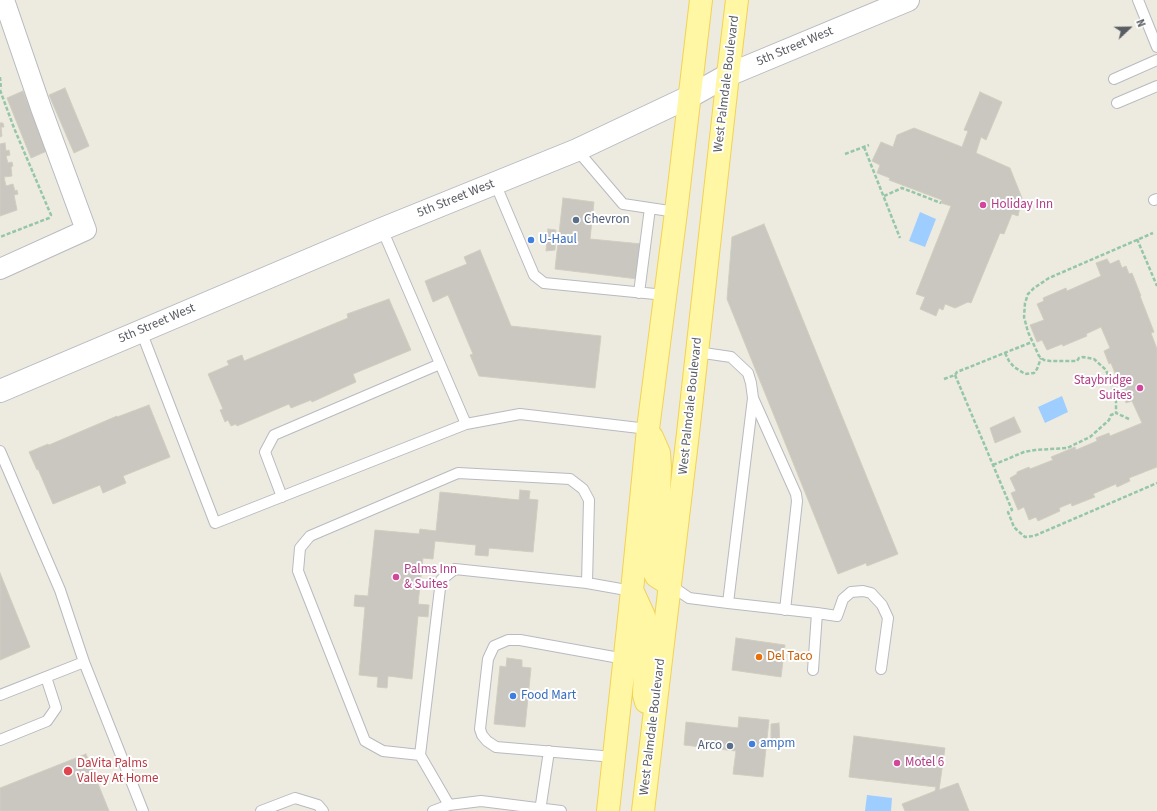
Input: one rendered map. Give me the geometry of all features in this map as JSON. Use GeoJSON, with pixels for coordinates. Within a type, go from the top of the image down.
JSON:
{"type":"FeatureCollection","features":[{"type":"Feature","properties":{"kind":"main road"},"geometry":{"type":"LineString","coordinates":[[608,811],[648,429],[676,212],[700,0]]}},
{"type":"Feature","properties":{"kind":"main road","name":"West Palmdale Boulevard"},"geometry":{"type":"LineString","coordinates":[[643,811],[737,0]]}},
{"type":"Feature","properties":{"kind":"main road"},"geometry":{"type":"LineString","coordinates":[[648,429],[659,453],[660,467],[659,491],[651,564],[656,576],[670,585]]}},
{"type":"Feature","properties":{"kind":"main road"},"geometry":{"type":"LineString","coordinates":[[632,591],[644,616],[646,639],[644,695],[647,708],[654,717]]}},
{"type":"Feature","properties":{"kind":"street"},"geometry":{"type":"LineString","coordinates":[[0,269],[86,230],[41,108],[4,0]]}},
{"type":"Feature","properties":{"kind":"street","name":"5th Street West"},"geometry":{"type":"LineString","coordinates":[[0,391],[382,229],[577,150],[689,97],[728,75],[908,0]]}},
{"type":"Feature","properties":{"kind":"lane"},"geometry":{"type":"LineString","coordinates":[[1138,0],[1157,47]]}},
{"type":"Feature","properties":{"kind":"lane"},"geometry":{"type":"LineString","coordinates":[[1114,79],[1157,60]]}},
{"type":"Feature","properties":{"kind":"lane"},"geometry":{"type":"LineString","coordinates":[[1117,102],[1157,86]]}},
{"type":"Feature","properties":{"kind":"lane"},"geometry":{"type":"LineString","coordinates":[[577,150],[624,204],[676,212]]}},
{"type":"Feature","properties":{"kind":"lane"},"geometry":{"type":"LineString","coordinates":[[495,183],[534,275],[544,283],[665,295]]}},
{"type":"Feature","properties":{"kind":"lane"},"geometry":{"type":"LineString","coordinates":[[639,293],[650,208]]}},
{"type":"Feature","properties":{"kind":"lane"},"geometry":{"type":"LineString","coordinates":[[382,229],[466,424]]}},
{"type":"Feature","properties":{"kind":"lane"},"geometry":{"type":"LineString","coordinates":[[141,331],[215,523],[466,424],[520,414],[648,429]]}},
{"type":"Feature","properties":{"kind":"lane"},"geometry":{"type":"LineString","coordinates":[[697,352],[731,357],[748,373],[753,398],[728,603]]}},
{"type":"Feature","properties":{"kind":"lane"},"geometry":{"type":"LineString","coordinates":[[282,497],[265,452],[274,435],[440,364]]}},
{"type":"Feature","properties":{"kind":"lane"},"geometry":{"type":"LineString","coordinates":[[753,398],[796,494],[797,501],[785,610]]}},
{"type":"Feature","properties":{"kind":"lane"},"geometry":{"type":"LineString","coordinates":[[0,451],[60,590],[84,662],[143,811]]}},
{"type":"Feature","properties":{"kind":"lane"},"geometry":{"type":"LineString","coordinates":[[420,755],[383,751],[365,741],[298,571],[300,548],[310,536],[458,473],[570,479],[583,489],[589,500],[587,583]]}},
{"type":"Feature","properties":{"kind":"lane"},"geometry":{"type":"LineString","coordinates":[[449,806],[420,755],[441,580],[455,569],[587,583],[632,591]]}},
{"type":"Feature","properties":{"kind":"lane"},"geometry":{"type":"LineString","coordinates":[[670,585],[689,598],[837,616],[843,599],[851,592],[863,591],[871,593],[882,606],[888,618],[881,669]]}},
{"type":"Feature","properties":{"kind":"lane"},"geometry":{"type":"LineString","coordinates":[[813,670],[817,613]]}},
{"type":"Feature","properties":{"kind":"lane"},"geometry":{"type":"LineString","coordinates":[[614,757],[496,747],[487,742],[480,729],[488,659],[494,646],[508,640],[520,640],[625,659]]}},
{"type":"Feature","properties":{"kind":"lane"},"geometry":{"type":"LineString","coordinates":[[0,695],[84,662]]}},
{"type":"Feature","properties":{"kind":"lane"},"geometry":{"type":"LineString","coordinates":[[0,740],[47,721],[56,708],[46,677]]}},
{"type":"Feature","properties":{"kind":"lane"},"geometry":{"type":"LineString","coordinates":[[540,810],[549,751]]}},
{"type":"Feature","properties":{"kind":"lane"},"geometry":{"type":"LineString","coordinates":[[261,811],[296,798],[318,805],[323,811]]}},
{"type":"Feature","properties":{"kind":"lane"},"geometry":{"type":"LineString","coordinates":[[433,811],[449,806],[481,801],[540,810],[561,811]]}},
{"type":"Feature","properties":{"kind":"path"},"geometry":{"type":"LineString","coordinates":[[0,77],[0,90],[14,128],[51,215],[49,218],[0,237]]}},
{"type":"Feature","properties":{"kind":"path"},"geometry":{"type":"LineString","coordinates":[[845,154],[869,145]]}},
{"type":"Feature","properties":{"kind":"path"},"geometry":{"type":"LineString","coordinates":[[864,147],[900,238]]}},
{"type":"Feature","properties":{"kind":"path"},"geometry":{"type":"LineString","coordinates":[[884,196],[902,188],[941,203]]}},
{"type":"Feature","properties":{"kind":"path"},"geometry":{"type":"LineString","coordinates":[[1116,413],[1116,397],[1106,370],[1094,359],[1083,357],[1079,358],[1078,361],[1050,361],[1039,356],[1028,332],[1024,317],[1025,303],[1028,294],[1049,278],[1153,233]]}},
{"type":"Feature","properties":{"kind":"path"},"geometry":{"type":"LineString","coordinates":[[1137,240],[1157,286]]}},
{"type":"Feature","properties":{"kind":"path"},"geometry":{"type":"LineString","coordinates":[[944,379],[955,375],[957,372],[1032,342]]}},
{"type":"Feature","properties":{"kind":"path"},"geometry":{"type":"LineString","coordinates":[[1005,353],[1014,367],[1025,374],[1034,373],[1042,358]]}},
{"type":"Feature","properties":{"kind":"path"},"geometry":{"type":"LineString","coordinates":[[955,375],[1012,510],[1008,512],[1014,527],[1020,534],[1028,537],[1034,536],[1157,483]]}},
{"type":"Feature","properties":{"kind":"path"},"geometry":{"type":"LineString","coordinates":[[1116,413],[1129,419]]}},
{"type":"Feature","properties":{"kind":"path"},"geometry":{"type":"LineString","coordinates":[[993,465],[1030,451],[1067,448],[1090,437],[1109,420],[1111,415],[1116,413]]}},
{"type":"Feature","properties":{"kind":"water"},"geometry":{"type":"Polygon","coordinates":[[[920,212],[936,219],[925,247],[909,241],[920,212]]]}},
{"type":"Feature","properties":{"kind":"water"},"geometry":{"type":"Polygon","coordinates":[[[1062,396],[1068,412],[1045,423],[1038,407],[1062,396]]]}},
{"type":"Feature","properties":{"kind":"water"},"geometry":{"type":"Polygon","coordinates":[[[867,795],[892,798],[891,811],[865,811],[867,795]]]}},
{"type":"Feature","properties":{"kind":"building"},"geometry":{"type":"Polygon","coordinates":[[[65,88],[89,146],[74,153],[49,95],[65,88]]]}},
{"type":"Feature","properties":{"kind":"building"},"geometry":{"type":"Polygon","coordinates":[[[23,91],[47,151],[31,158],[7,98],[23,91]]]}},
{"type":"Feature","properties":{"kind":"building","name":"Holiday Inn"},"geometry":{"type":"Polygon","coordinates":[[[980,92],[1002,102],[986,140],[981,137],[976,153],[1010,168],[1022,198],[1018,216],[1012,214],[1004,234],[1000,233],[971,303],[968,302],[955,308],[945,304],[943,310],[939,308],[936,316],[920,309],[925,297],[916,294],[951,206],[941,203],[942,200],[889,180],[890,178],[877,173],[880,165],[872,161],[881,142],[893,147],[897,135],[914,128],[962,147],[968,131],[964,130],[980,92]]]}},
{"type":"Feature","properties":{"kind":"building"},"geometry":{"type":"Polygon","coordinates":[[[0,123],[3,123],[4,127],[1,127],[2,136],[0,137],[0,123]]]}},
{"type":"Feature","properties":{"kind":"building"},"geometry":{"type":"Polygon","coordinates":[[[5,143],[6,151],[9,150],[10,155],[6,156],[8,163],[12,162],[13,166],[11,167],[12,176],[4,177],[6,186],[13,184],[15,191],[17,190],[18,194],[14,195],[17,210],[0,216],[0,144],[5,143]]]}},
{"type":"Feature","properties":{"kind":"building","name":"Chevron"},"geometry":{"type":"Polygon","coordinates":[[[563,198],[594,202],[590,239],[642,244],[638,279],[555,269],[563,198]]]}},
{"type":"Feature","properties":{"kind":"building"},"geometry":{"type":"Polygon","coordinates":[[[764,224],[898,554],[867,566],[866,563],[838,574],[727,299],[732,237],[764,224]]]}},
{"type":"Feature","properties":{"kind":"building"},"geometry":{"type":"Polygon","coordinates":[[[548,229],[556,230],[555,250],[546,251],[548,229]]]}},
{"type":"Feature","properties":{"kind":"building"},"geometry":{"type":"Polygon","coordinates":[[[480,250],[511,326],[601,336],[595,388],[479,376],[470,355],[473,354],[448,295],[433,302],[425,281],[467,264],[464,257],[480,250]]]}},
{"type":"Feature","properties":{"kind":"building","name":"Staybridge Suites"},"geometry":{"type":"Polygon","coordinates":[[[1107,259],[1110,264],[1119,260],[1122,268],[1126,266],[1129,274],[1132,273],[1154,332],[1151,333],[1157,349],[1157,467],[1129,478],[1130,481],[1117,487],[1116,484],[1093,494],[1095,497],[1072,506],[1071,503],[1059,508],[1060,511],[1038,521],[1036,517],[1029,520],[1024,507],[1018,510],[1011,493],[1016,491],[1010,478],[1017,474],[1017,472],[1029,467],[1030,469],[1053,460],[1051,457],[1075,447],[1076,450],[1097,441],[1096,438],[1109,433],[1110,436],[1142,423],[1132,401],[1126,403],[1121,391],[1123,390],[1121,385],[1120,386],[1111,363],[1109,364],[1104,351],[1110,348],[1101,327],[1086,334],[1087,336],[1063,346],[1062,344],[1047,350],[1042,340],[1037,342],[1030,325],[1044,320],[1037,304],[1044,301],[1043,298],[1066,288],[1067,291],[1101,276],[1096,263],[1107,259]]]}},
{"type":"Feature","properties":{"kind":"building"},"geometry":{"type":"Polygon","coordinates":[[[389,299],[411,350],[353,374],[356,382],[312,402],[311,400],[291,408],[289,404],[237,426],[236,424],[231,426],[228,420],[225,422],[220,410],[223,409],[208,374],[229,365],[227,361],[242,355],[244,361],[348,318],[347,314],[389,299]]]}},
{"type":"Feature","properties":{"kind":"building"},"geometry":{"type":"Polygon","coordinates":[[[149,405],[170,457],[123,476],[126,483],[103,493],[100,485],[53,504],[29,452],[117,416],[149,405]]]}},
{"type":"Feature","properties":{"kind":"building"},"geometry":{"type":"Polygon","coordinates":[[[1014,417],[1021,432],[995,443],[990,428],[1014,417]]]}},
{"type":"Feature","properties":{"kind":"building","name":"Palms Inn & Suites"},"geometry":{"type":"Polygon","coordinates":[[[520,490],[530,491],[529,499],[538,500],[533,552],[489,548],[488,556],[475,555],[476,545],[435,541],[433,559],[423,558],[418,604],[429,605],[428,617],[418,616],[412,679],[388,676],[387,688],[377,687],[378,677],[359,675],[365,607],[354,606],[355,595],[368,596],[375,530],[419,534],[420,529],[436,531],[440,492],[519,500],[520,490]]]}},
{"type":"Feature","properties":{"kind":"building"},"geometry":{"type":"Polygon","coordinates":[[[0,573],[30,647],[0,660],[0,573]]]}},
{"type":"Feature","properties":{"kind":"building","name":"Del Taco"},"geometry":{"type":"Polygon","coordinates":[[[736,638],[785,645],[781,677],[732,670],[736,638]]]}},
{"type":"Feature","properties":{"kind":"building","name":"Food Mart"},"geometry":{"type":"Polygon","coordinates":[[[507,658],[522,660],[522,667],[531,668],[525,727],[494,724],[500,666],[506,667],[507,658]]]}},
{"type":"Feature","properties":{"kind":"building","name":"Arco"},"geometry":{"type":"Polygon","coordinates":[[[739,717],[769,720],[763,777],[733,774],[736,751],[684,745],[686,722],[738,728],[739,717]]]}},
{"type":"Feature","properties":{"kind":"building"},"geometry":{"type":"Polygon","coordinates":[[[779,723],[780,747],[771,746],[771,724],[779,723]]]}},
{"type":"Feature","properties":{"kind":"building","name":"Motel 6"},"geometry":{"type":"Polygon","coordinates":[[[854,736],[945,748],[939,790],[958,783],[969,811],[905,811],[902,804],[935,791],[936,787],[849,777],[854,736]]]}},
{"type":"Feature","properties":{"kind":"building","name":"DaVita Palms Valley At Home"},"geometry":{"type":"Polygon","coordinates":[[[86,754],[109,811],[0,811],[0,788],[86,754]]]}},
{"type":"Feature","properties":{"kind":"place","name":"Holiday Inn"},"geometry":{"type":"Point","coordinates":[983,205]}},
{"type":"Feature","properties":{"kind":"place","name":"Chevron"},"geometry":{"type":"Point","coordinates":[576,220]}},
{"type":"Feature","properties":{"kind":"place","name":"U-Haul"},"geometry":{"type":"Point","coordinates":[531,240]}},
{"type":"Feature","properties":{"kind":"place","name":"Staybridge Suites"},"geometry":{"type":"Point","coordinates":[1140,388]}},
{"type":"Feature","properties":{"kind":"place","name":"Palms Inn & Suites"},"geometry":{"type":"Point","coordinates":[396,577]}},
{"type":"Feature","properties":{"kind":"place","name":"Del Taco"},"geometry":{"type":"Point","coordinates":[759,657]}},
{"type":"Feature","properties":{"kind":"place","name":"Food Mart"},"geometry":{"type":"Point","coordinates":[513,696]}},
{"type":"Feature","properties":{"kind":"place","name":"ampm"},"geometry":{"type":"Point","coordinates":[752,744]}},
{"type":"Feature","properties":{"kind":"place","name":"Arco"},"geometry":{"type":"Point","coordinates":[730,746]}},
{"type":"Feature","properties":{"kind":"place","name":"Motel 6"},"geometry":{"type":"Point","coordinates":[897,763]}},
{"type":"Feature","properties":{"kind":"place","name":"DaVita Palms Valley At Home"},"geometry":{"type":"Point","coordinates":[68,771]}}]}
